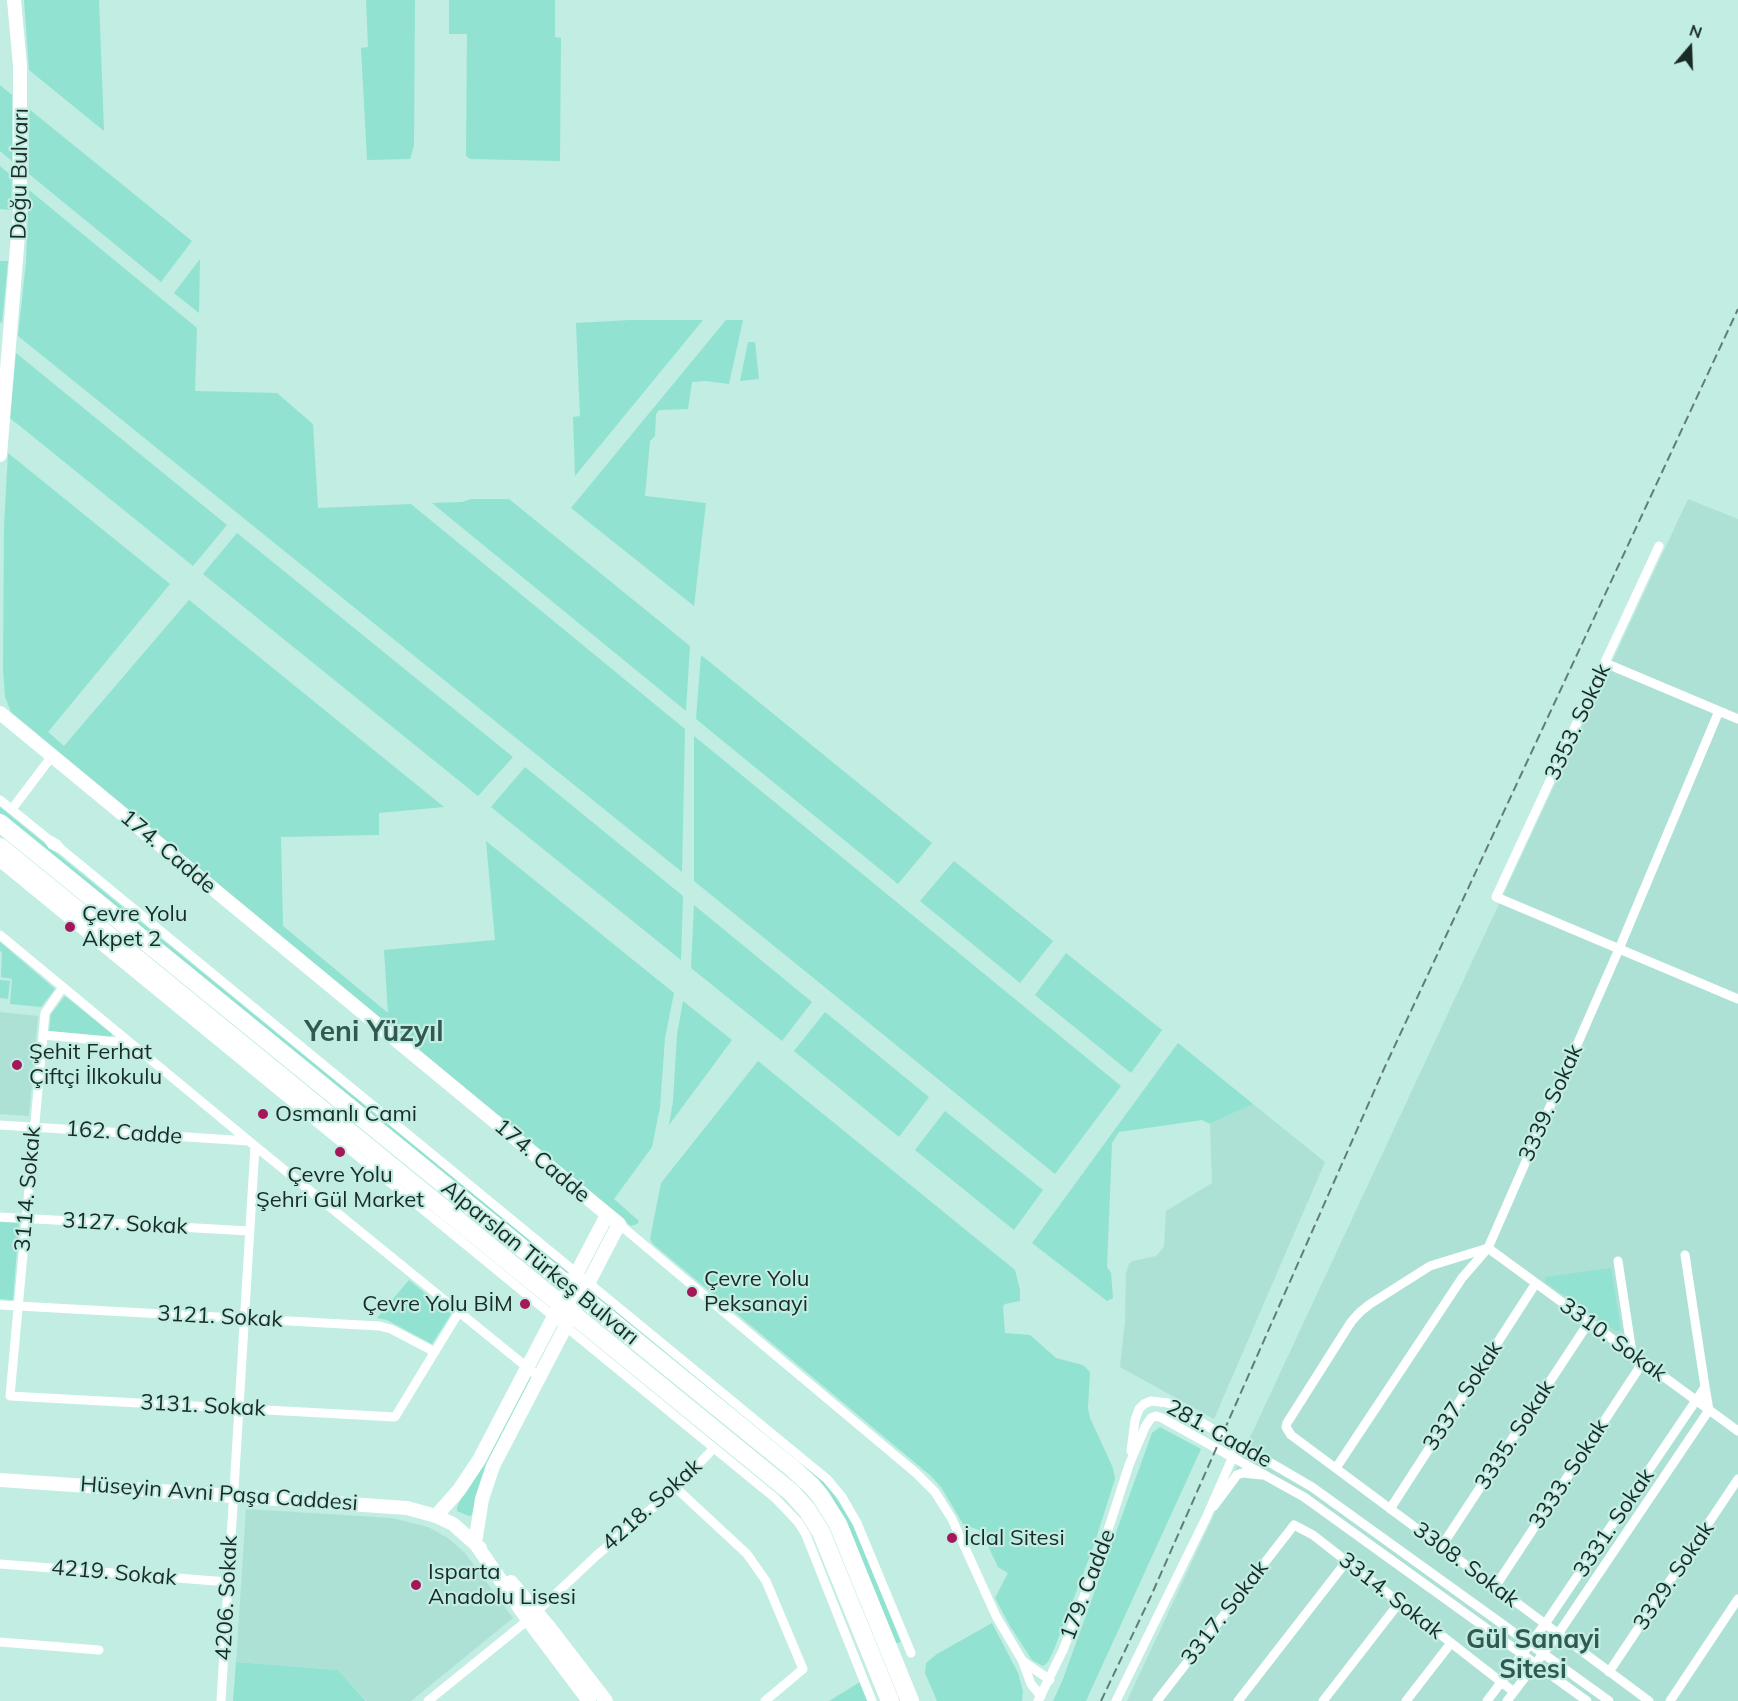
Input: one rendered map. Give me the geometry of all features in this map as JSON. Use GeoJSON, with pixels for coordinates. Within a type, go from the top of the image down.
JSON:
{"type":"FeatureCollection","features":[{"type":"Feature","properties":{"kind":"highway","name":"Alparslan Türkeş Bulvarı"},"geometry":{"type":"LineString","coordinates":[[6,816],[579,1284],[791,1467],[821,1497],[838,1524],[910,1701]]}},
{"type":"Feature","properties":{"kind":"highway","name":"Alparslan Türkeş Bulvarı"},"geometry":{"type":"LineString","coordinates":[[0,847],[563,1315],[780,1483],[804,1506],[821,1532],[890,1701]]}},
{"type":"Feature","properties":{"kind":"street","name":"Doğu Bulvarı"},"geometry":{"type":"LineString","coordinates":[[0,455],[19,244],[20,66],[14,0]]}},
{"type":"Feature","properties":{"kind":"street","name":"3353. Sokak"},"geometry":{"type":"LineString","coordinates":[[1619,949],[1496,897],[1659,546]]}},
{"type":"Feature","properties":{"kind":"street"},"geometry":{"type":"LineString","coordinates":[[1605,663],[1738,719]]}},
{"type":"Feature","properties":{"kind":"street","name":"3339. Sokak"},"geometry":{"type":"LineString","coordinates":[[1336,1468],[1462,1278],[1488,1248],[1619,949],[1719,711]]}},
{"type":"Feature","properties":{"kind":"street","name":"174. Cadde"},"geometry":{"type":"LineString","coordinates":[[0,713],[619,1224],[927,1483],[940,1498],[952,1519],[996,1616],[1022,1660],[1030,1684],[1039,1698]]}},
{"type":"Feature","properties":{"kind":"street"},"geometry":{"type":"LineString","coordinates":[[6,816],[52,756]]}},
{"type":"Feature","properties":{"kind":"street"},"geometry":{"type":"LineString","coordinates":[[0,800],[6,816],[54,842],[579,1284],[834,1486],[849,1506],[857,1523],[911,1653]]}},
{"type":"Feature","properties":{"kind":"street"},"geometry":{"type":"LineString","coordinates":[[0,862],[563,1315],[714,1448],[775,1498],[802,1529],[812,1548],[872,1701]]}},
{"type":"Feature","properties":{"kind":"street"},"geometry":{"type":"LineString","coordinates":[[0,935],[252,1144],[539,1377]]}},
{"type":"Feature","properties":{"kind":"street"},"geometry":{"type":"LineString","coordinates":[[1619,949],[1738,999]]}},
{"type":"Feature","properties":{"kind":"street","name":"3114. Sokak"},"geometry":{"type":"LineString","coordinates":[[10,1396],[45,1012],[63,987]]}},
{"type":"Feature","properties":{"kind":"street"},"geometry":{"type":"LineString","coordinates":[[43,1035],[130,1043]]}},
{"type":"Feature","properties":{"kind":"street","name":"162. Cadde"},"geometry":{"type":"LineString","coordinates":[[0,1125],[252,1144]]}},
{"type":"Feature","properties":{"kind":"street","name":"4206. Sokak"},"geometry":{"type":"LineString","coordinates":[[221,1701],[250,1231],[252,1144]]}},
{"type":"Feature","properties":{"kind":"street"},"geometry":{"type":"LineString","coordinates":[[475,1543],[482,1499],[488,1479],[539,1377],[563,1315],[579,1284],[608,1215]]}},
{"type":"Feature","properties":{"kind":"street","name":"3127. Sokak"},"geometry":{"type":"LineString","coordinates":[[0,1217],[250,1231]]}},
{"type":"Feature","properties":{"kind":"street"},"geometry":{"type":"LineString","coordinates":[[579,1284],[619,1224]]}},
{"type":"Feature","properties":{"kind":"street","name":"3310. Sokak"},"geometry":{"type":"LineString","coordinates":[[1488,1248],[1738,1431]]}},
{"type":"Feature","properties":{"kind":"street","name":"3308. Sokak"},"geometry":{"type":"LineString","coordinates":[[1488,1248],[1430,1266],[1360,1312],[1295,1408],[1286,1427],[1291,1435],[1648,1701]]}},
{"type":"Feature","properties":{"kind":"street"},"geometry":{"type":"LineString","coordinates":[[1685,1255],[1709,1410]]}},
{"type":"Feature","properties":{"kind":"street"},"geometry":{"type":"LineString","coordinates":[[1618,1261],[1632,1353]]}},
{"type":"Feature","properties":{"kind":"street","name":"3337. Sokak"},"geometry":{"type":"LineString","coordinates":[[1390,1509],[1536,1283]]}},
{"type":"Feature","properties":{"kind":"street","name":"3121. Sokak"},"geometry":{"type":"LineString","coordinates":[[0,1305],[379,1326],[391,1329],[435,1352]]}},
{"type":"Feature","properties":{"kind":"street"},"geometry":{"type":"LineString","coordinates":[[435,1352],[459,1312]]}},
{"type":"Feature","properties":{"kind":"street"},"geometry":{"type":"LineString","coordinates":[[436,1516],[459,1490],[479,1460],[528,1368],[563,1315]]}},
{"type":"Feature","properties":{"kind":"street","name":"3335. Sokak"},"geometry":{"type":"LineString","coordinates":[[1442,1547],[1589,1322]]}},
{"type":"Feature","properties":{"kind":"street","name":"3131. Sokak"},"geometry":{"type":"LineString","coordinates":[[10,1396],[395,1417],[435,1352]]}},
{"type":"Feature","properties":{"kind":"street","name":"3333. Sokak"},"geometry":{"type":"LineString","coordinates":[[1496,1587],[1643,1362]]}},
{"type":"Feature","properties":{"kind":"street","name":"3331. Sokak"},"geometry":{"type":"LineString","coordinates":[[1487,1701],[1545,1624],[1705,1387]]}},
{"type":"Feature","properties":{"kind":"street","name":"281. Cadde"},"geometry":{"type":"LineString","coordinates":[[1129,1465],[1137,1414],[1141,1406],[1151,1401],[1168,1403],[1312,1486],[1609,1701]]}},
{"type":"Feature","properties":{"kind":"street","name":"3331. Sokak"},"geometry":{"type":"LineString","coordinates":[[1507,1701],[1558,1634],[1709,1410]]}},
{"type":"Feature","properties":{"kind":"street","name":"281. Cadde"},"geometry":{"type":"LineString","coordinates":[[1129,1465],[1151,1418],[1156,1416],[1162,1418],[1268,1475],[1325,1511],[1587,1701]]}},
{"type":"Feature","properties":{"kind":"street"},"geometry":{"type":"LineString","coordinates":[[1116,1701],[1206,1518],[1238,1443]]}},
{"type":"Feature","properties":{"kind":"street","name":"4218. Sokak"},"geometry":{"type":"LineString","coordinates":[[428,1701],[532,1615],[675,1488],[714,1448]]}},
{"type":"Feature","properties":{"kind":"street","name":"179. Cadde"},"geometry":{"type":"LineString","coordinates":[[1039,1698],[1050,1680],[1098,1561],[1129,1465]]}},
{"type":"Feature","properties":{"kind":"street"},"geometry":{"type":"LineString","coordinates":[[1206,1518],[1237,1475],[1242,1473],[1268,1475]]}},
{"type":"Feature","properties":{"kind":"street","name":"3329. Sokak"},"geometry":{"type":"LineString","coordinates":[[1609,1672],[1738,1479]]}},
{"type":"Feature","properties":{"kind":"street","name":"Hüseyin Avni Paşa Caddesi"},"geometry":{"type":"LineString","coordinates":[[0,1480],[381,1504],[407,1508],[436,1516],[453,1524],[475,1543],[532,1615]]}},
{"type":"Feature","properties":{"kind":"street"},"geometry":{"type":"LineString","coordinates":[[675,1488],[747,1554],[766,1581],[803,1669],[765,1701]]}},
{"type":"Feature","properties":{"kind":"street","name":"3314. Sokak"},"geometry":{"type":"LineString","coordinates":[[1294,1525],[1313,1535],[1514,1692]]}},
{"type":"Feature","properties":{"kind":"street","name":"3317. Sokak"},"geometry":{"type":"LineString","coordinates":[[1157,1701],[1294,1525]]}},
{"type":"Feature","properties":{"kind":"street"},"geometry":{"type":"LineString","coordinates":[[1238,1701],[1346,1562]]}},
{"type":"Feature","properties":{"kind":"street","name":"4219. Sokak"},"geometry":{"type":"LineString","coordinates":[[0,1564],[228,1582]]}},
{"type":"Feature","properties":{"kind":"street"},"geometry":{"type":"LineString","coordinates":[[1670,1701],[1738,1599]]}},
{"type":"Feature","properties":{"kind":"street"},"geometry":{"type":"LineString","coordinates":[[1323,1701],[1400,1603]]}},
{"type":"Feature","properties":{"kind":"street"},"geometry":{"type":"LineString","coordinates":[[532,1615],[588,1701]]}},
{"type":"Feature","properties":{"kind":"street"},"geometry":{"type":"LineString","coordinates":[[532,1615],[606,1701]]}},
{"type":"Feature","properties":{"kind":"street"},"geometry":{"type":"LineString","coordinates":[[0,1642],[99,1650]]}},
{"type":"Feature","properties":{"kind":"street"},"geometry":{"type":"LineString","coordinates":[[1406,1701],[1451,1643]]}},
{"type":"Feature","properties":{"kind":"street"},"geometry":{"type":"LineString","coordinates":[[1022,1660],[1050,1680]]}},
{"type":"Feature","properties":{"kind":"shaded area"},"geometry":{"type":"Polygon","coordinates":[[[24,0],[99,0],[104,131],[29,70],[24,0]]]}},
{"type":"Feature","properties":{"kind":"shaded area"},"geometry":{"type":"Polygon","coordinates":[[[366,0],[415,0],[414,145],[410,159],[367,160],[361,48],[368,47],[366,0]]]}},
{"type":"Feature","properties":{"kind":"shaded area"},"geometry":{"type":"Polygon","coordinates":[[[449,0],[555,0],[555,37],[561,38],[560,161],[470,159],[466,156],[467,34],[449,34],[449,0]]]}},
{"type":"Feature","properties":{"kind":"shaded area"},"geometry":{"type":"Polygon","coordinates":[[[0,85],[12,95],[12,161],[0,151],[0,85]]]}},
{"type":"Feature","properties":{"kind":"shaded area"},"geometry":{"type":"Polygon","coordinates":[[[29,109],[192,241],[161,282],[29,174],[29,109]]]}},
{"type":"Feature","properties":{"kind":"shaded area"},"geometry":{"type":"Polygon","coordinates":[[[0,166],[12,176],[11,210],[0,209],[0,166]]]}},
{"type":"Feature","properties":{"kind":"shaded area"},"geometry":{"type":"Polygon","coordinates":[[[29,190],[197,328],[195,391],[277,393],[313,424],[318,508],[411,504],[685,729],[682,872],[18,336],[26,262],[29,190]]]}},
{"type":"Feature","properties":{"kind":"shaded area"},"geometry":{"type":"Polygon","coordinates":[[[200,259],[199,313],[174,293],[200,259]]]}},
{"type":"Feature","properties":{"kind":"shaded area"},"geometry":{"type":"Polygon","coordinates":[[[0,261],[8,261],[2,323],[0,322],[0,261]]]}},
{"type":"Feature","properties":{"kind":"shaded area"},"geometry":{"type":"Polygon","coordinates":[[[703,320],[575,476],[573,417],[580,416],[576,323],[703,320]]]}},
{"type":"Feature","properties":{"kind":"shaded area"},"geometry":{"type":"Polygon","coordinates":[[[726,320],[743,320],[729,384],[692,382],[688,409],[659,410],[656,414],[655,436],[650,441],[645,496],[706,503],[694,606],[571,508],[726,320]]]}},
{"type":"Feature","properties":{"kind":"shaded area"},"geometry":{"type":"Polygon","coordinates":[[[748,342],[755,342],[759,379],[740,381],[748,342]]]}},
{"type":"Feature","properties":{"kind":"shaded area"},"geometry":{"type":"Polygon","coordinates":[[[16,353],[227,525],[193,566],[10,418],[16,353]]]}},
{"type":"Feature","properties":{"kind":"shaded area"},"geometry":{"type":"Polygon","coordinates":[[[8,453],[170,584],[48,732],[64,746],[189,600],[444,807],[379,813],[379,835],[281,837],[283,926],[388,1013],[384,950],[495,940],[486,841],[674,993],[665,1038],[660,1107],[652,1147],[614,1199],[639,1221],[637,1224],[631,1226],[11,712],[5,697],[3,668],[4,526],[8,453]]]}},
{"type":"Feature","properties":{"kind":"shaded area"},"geometry":{"type":"Polygon","coordinates":[[[471,499],[509,499],[690,646],[686,711],[432,503],[462,502],[471,499]]]}},
{"type":"Feature","properties":{"kind":"shaded area"},"geometry":{"type":"Polygon","coordinates":[[[1688,499],[1738,519],[1738,1701],[1127,1701],[1688,499]]]}},
{"type":"Feature","properties":{"kind":"shaded area"},"geometry":{"type":"Polygon","coordinates":[[[237,533],[513,757],[478,796],[203,574],[237,533]]]}},
{"type":"Feature","properties":{"kind":"shaded area"},"geometry":{"type":"Polygon","coordinates":[[[701,655],[932,843],[898,884],[696,719],[701,655]]]}},
{"type":"Feature","properties":{"kind":"shaded area"},"geometry":{"type":"Polygon","coordinates":[[[694,736],[1121,1086],[1055,1174],[694,881],[694,736]]]}},
{"type":"Feature","properties":{"kind":"shaded area"},"geometry":{"type":"Polygon","coordinates":[[[525,767],[683,896],[681,960],[491,807],[525,767]]]}},
{"type":"Feature","properties":{"kind":"shaded area"},"geometry":{"type":"Polygon","coordinates":[[[0,807],[568,1271],[566,1275],[0,813],[0,807]]]}},
{"type":"Feature","properties":{"kind":"shaded area"},"geometry":{"type":"Polygon","coordinates":[[[954,861],[1053,941],[1020,983],[920,901],[954,861]]]}},
{"type":"Feature","properties":{"kind":"shaded area"},"geometry":{"type":"Polygon","coordinates":[[[694,905],[812,1002],[782,1041],[691,968],[694,905]]]}},
{"type":"Feature","properties":{"kind":"shaded area"},"geometry":{"type":"Polygon","coordinates":[[[0,942],[55,989],[41,1007],[10,1004],[12,979],[1,977],[0,942]]]}},
{"type":"Feature","properties":{"kind":"shaded area"},"geometry":{"type":"Polygon","coordinates":[[[1066,953],[1162,1030],[1131,1073],[1035,995],[1066,953]]]}},
{"type":"Feature","properties":{"kind":"shaded area"},"geometry":{"type":"Polygon","coordinates":[[[0,980],[10,981],[8,999],[0,998],[0,980]]]}},
{"type":"Feature","properties":{"kind":"shaded area"},"geometry":{"type":"Polygon","coordinates":[[[65,996],[112,1034],[111,1037],[49,1031],[51,1014],[65,996]]]}},
{"type":"Feature","properties":{"kind":"shaded area"},"geometry":{"type":"Polygon","coordinates":[[[683,1001],[732,1040],[669,1125],[673,1101],[677,1035],[683,1001]]]}},
{"type":"Feature","properties":{"kind":"shaded area","name":"Şehit Ferhat Çiftçi İlkokulu"},"geometry":{"type":"Polygon","coordinates":[[[0,1012],[38,1016],[29,1116],[0,1114],[0,1012]]]}},
{"type":"Feature","properties":{"kind":"shaded area"},"geometry":{"type":"Polygon","coordinates":[[[825,1012],[929,1097],[899,1137],[794,1051],[825,1012]]]}},
{"type":"Feature","properties":{"kind":"shaded area"},"geometry":{"type":"Polygon","coordinates":[[[1178,1043],[1253,1104],[1210,1124],[1202,1120],[1119,1132],[1112,1143],[1107,1267],[1111,1273],[1113,1298],[1107,1301],[1032,1243],[1178,1043]]]}},
{"type":"Feature","properties":{"kind":"shaded area"},"geometry":{"type":"Polygon","coordinates":[[[758,1061],[1015,1270],[1020,1301],[1005,1304],[1003,1307],[1005,1333],[1030,1335],[1056,1358],[1083,1365],[1090,1372],[1088,1408],[1090,1418],[1113,1468],[1115,1479],[1093,1548],[1055,1647],[1048,1662],[1043,1666],[1032,1660],[995,1598],[1008,1573],[998,1567],[981,1531],[963,1524],[941,1487],[931,1476],[653,1244],[650,1239],[661,1183],[758,1061]]]}},
{"type":"Feature","properties":{"kind":"shaded area"},"geometry":{"type":"Polygon","coordinates":[[[1253,1104],[1325,1162],[1214,1419],[1120,1367],[1125,1321],[1126,1273],[1129,1264],[1133,1261],[1156,1256],[1164,1247],[1166,1211],[1212,1183],[1210,1124],[1253,1104]]]}},
{"type":"Feature","properties":{"kind":"shaded area"},"geometry":{"type":"Polygon","coordinates":[[[945,1111],[1043,1190],[1014,1230],[915,1150],[945,1111]]]}},
{"type":"Feature","properties":{"kind":"shaded area"},"geometry":{"type":"Polygon","coordinates":[[[0,1222],[19,1223],[13,1300],[0,1299],[0,1222]]]}},
{"type":"Feature","properties":{"kind":"shaded area"},"geometry":{"type":"Polygon","coordinates":[[[1611,1268],[1621,1330],[1616,1331],[1545,1282],[1546,1277],[1611,1268]]]}},
{"type":"Feature","properties":{"kind":"shaded area"},"geometry":{"type":"Polygon","coordinates":[[[409,1280],[451,1314],[432,1344],[387,1320],[377,1318],[409,1280]]]}},
{"type":"Feature","properties":{"kind":"shaded area"},"geometry":{"type":"Polygon","coordinates":[[[599,1297],[822,1480],[832,1491],[853,1525],[901,1642],[896,1643],[848,1527],[596,1299],[599,1297]]]}},
{"type":"Feature","properties":{"kind":"shaded area"},"geometry":{"type":"Polygon","coordinates":[[[529,1376],[533,1380],[478,1491],[472,1515],[457,1511],[457,1507],[529,1376]]]}},
{"type":"Feature","properties":{"kind":"shaded area"},"geometry":{"type":"Polygon","coordinates":[[[1160,1427],[1201,1449],[1086,1701],[1053,1701],[1152,1433],[1160,1427]]]}},
{"type":"Feature","properties":{"kind":"shaded area"},"geometry":{"type":"Polygon","coordinates":[[[246,1509],[392,1518],[428,1527],[448,1538],[465,1553],[513,1618],[411,1701],[367,1701],[338,1670],[236,1662],[246,1509]]]}},
{"type":"Feature","properties":{"kind":"shaded area"},"geometry":{"type":"Polygon","coordinates":[[[992,1623],[1018,1673],[1023,1691],[1022,1701],[937,1701],[925,1673],[926,1663],[937,1654],[992,1623]]]}},
{"type":"Feature","properties":{"kind":"shaded area"},"geometry":{"type":"Polygon","coordinates":[[[236,1662],[338,1670],[366,1701],[233,1701],[236,1662]]]}},
{"type":"Feature","properties":{"kind":"shaded area"},"geometry":{"type":"Polygon","coordinates":[[[860,1682],[868,1701],[829,1701],[860,1682]]]}},
{"type":"Feature","properties":{"kind":"railway"},"geometry":{"type":"LineString","coordinates":[[1101,1701],[1151,1596],[1383,1071],[1738,309]]}},
{"type":"Feature","properties":{"kind":"place","name":"Çevre Yolu Akpet 2"},"geometry":{"type":"Point","coordinates":[70,927]}},
{"type":"Feature","properties":{"kind":"place","name":"Şehit Ferhat Çiftçi İlkokulu"},"geometry":{"type":"Point","coordinates":[17,1065]}},
{"type":"Feature","properties":{"kind":"place","name":"Osmanlı Cami"},"geometry":{"type":"Point","coordinates":[263,1114]}},
{"type":"Feature","properties":{"kind":"place","name":"Çevre Yolu Şehri Gül Market"},"geometry":{"type":"Point","coordinates":[340,1152]}},
{"type":"Feature","properties":{"kind":"place","name":"Çevre Yolu Peksanayi"},"geometry":{"type":"Point","coordinates":[692,1292]}},
{"type":"Feature","properties":{"kind":"place","name":"Çevre Yolu BİM"},"geometry":{"type":"Point","coordinates":[525,1304]}},
{"type":"Feature","properties":{"kind":"place","name":"İclal Sitesi"},"geometry":{"type":"Point","coordinates":[952,1538]}},
{"type":"Feature","properties":{"kind":"place","name":"Isparta Anadolu Lisesi"},"geometry":{"type":"Point","coordinates":[416,1585]}},
{"type":"Feature","properties":{"kind":"district","name":"Yeni Yüzyıl"},"geometry":{"type":"Point","coordinates":[374,1033]}},
{"type":"Feature","properties":{"kind":"district","name":"Gül Sanayi Sitesi"},"geometry":{"type":"Point","coordinates":[1533,1654]}}]}
